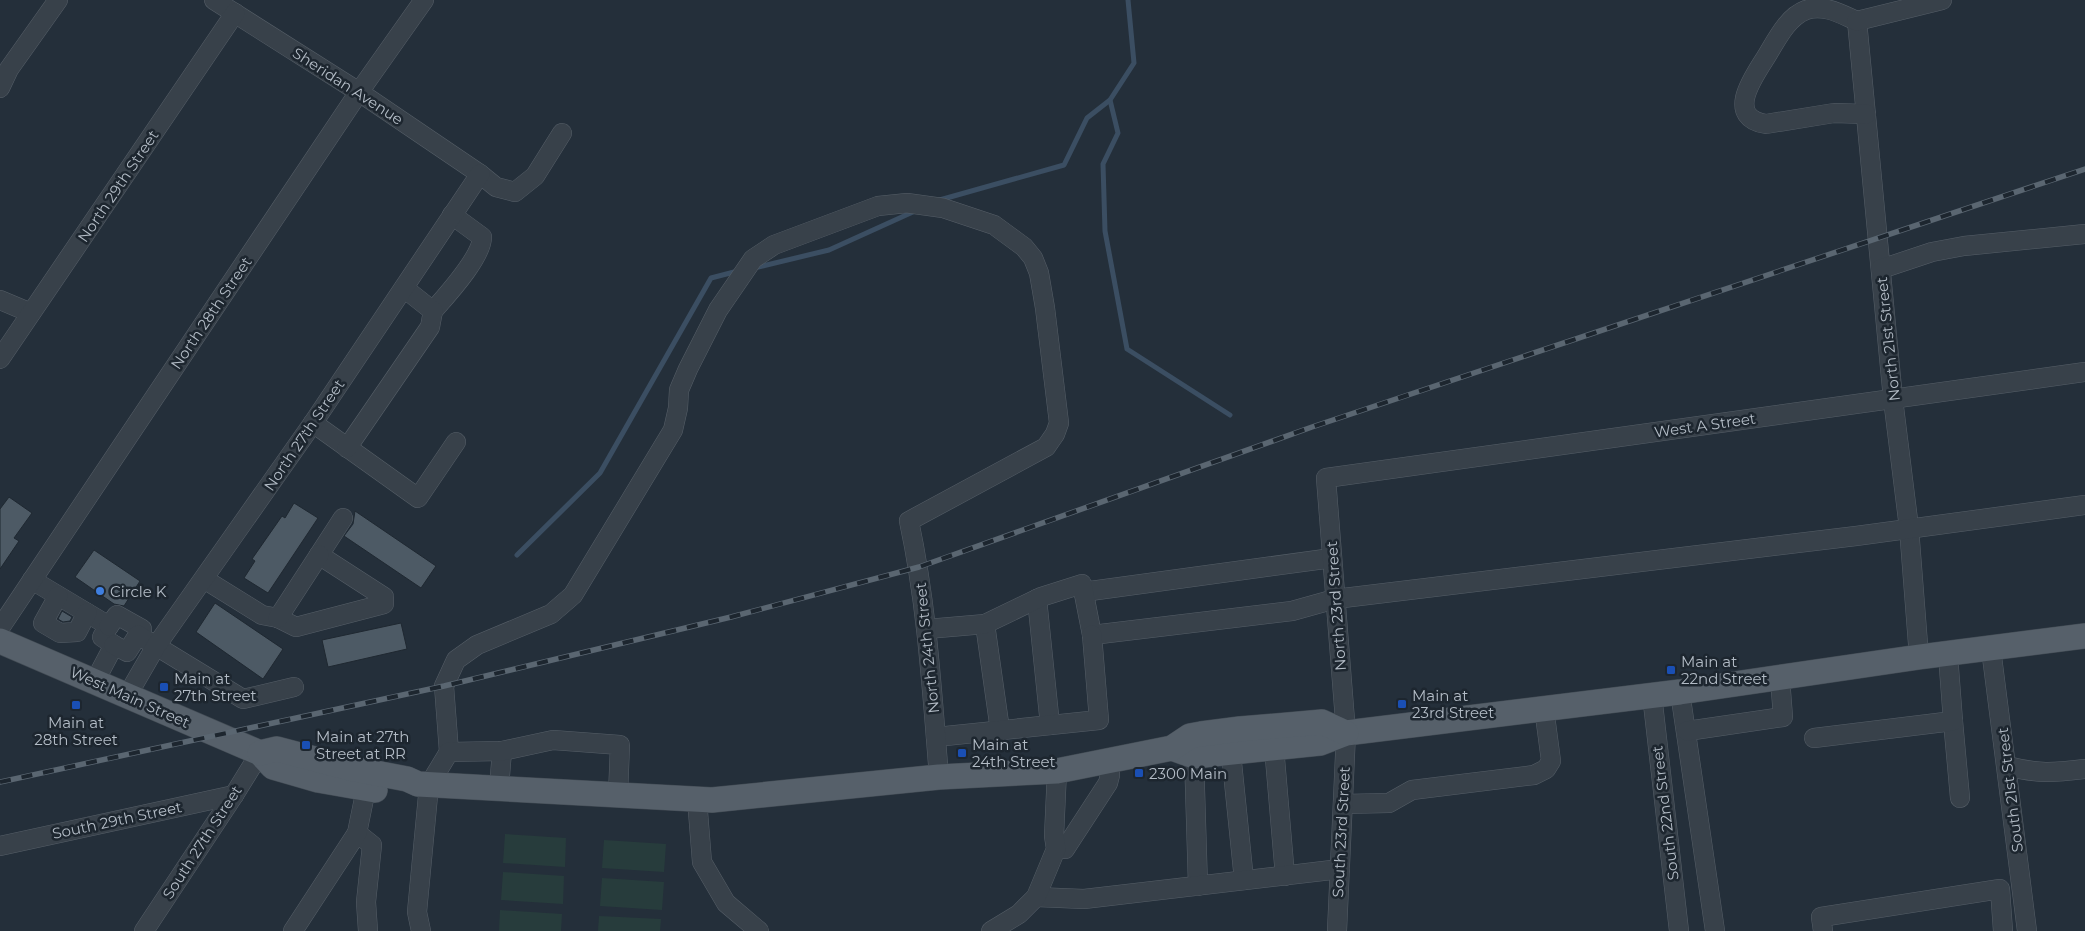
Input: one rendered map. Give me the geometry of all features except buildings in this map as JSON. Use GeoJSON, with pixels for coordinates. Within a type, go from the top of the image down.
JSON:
{"type":"FeatureCollection","features":[{"type":"Feature","properties":{"kind":"main road"},"geometry":{"type":"LineString","coordinates":[[423,784],[409,793],[366,789],[318,780],[273,767],[260,753],[277,749],[349,768],[407,779],[423,784],[712,800],[939,777],[1058,771],[1110,760],[1183,752],[1231,752],[1320,743],[1346,733],[1680,692],[1919,657],[2085,636]]}},
{"type":"Feature","properties":{"kind":"main road","name":"West Main Street"},"geometry":{"type":"LineString","coordinates":[[0,641],[260,753]]}},
{"type":"Feature","properties":{"kind":"main road"},"geometry":{"type":"LineString","coordinates":[[1183,752],[1190,736],[1201,734],[1322,722],[1346,733]]}},
{"type":"Feature","properties":{"kind":"street"},"geometry":{"type":"LineString","coordinates":[[0,88],[9,69],[58,0]]}},
{"type":"Feature","properties":{"kind":"street","name":"Sheridan Avenue"},"geometry":{"type":"LineString","coordinates":[[214,0],[359,92],[480,174],[496,187],[515,192],[535,176],[562,133]]}},
{"type":"Feature","properties":{"kind":"street","name":"North 28th Street"},"geometry":{"type":"LineString","coordinates":[[0,628],[359,92],[424,0]]}},
{"type":"Feature","properties":{"kind":"street"},"geometry":{"type":"LineString","coordinates":[[1866,114],[1834,113],[1766,124],[1758,123],[1752,119],[1746,111],[1744,102],[1751,81],[1783,30],[1794,18],[1804,11],[1822,8],[1857,21],[1942,0]]}},
{"type":"Feature","properties":{"kind":"street","name":"North 29th Street"},"geometry":{"type":"LineString","coordinates":[[0,359],[235,13]]}},
{"type":"Feature","properties":{"kind":"street","name":"North 21st Street"},"geometry":{"type":"LineString","coordinates":[[1857,21],[1894,399],[1909,528],[1919,657]]}},
{"type":"Feature","properties":{"kind":"street","name":"North 27th Street"},"geometry":{"type":"LineString","coordinates":[[127,696],[156,646],[313,423],[480,174]]}},
{"type":"Feature","properties":{"kind":"street","name":"North 24th Street"},"geometry":{"type":"LineString","coordinates":[[448,752],[444,686],[456,660],[477,645],[551,614],[573,595],[673,430],[678,408],[679,390],[702,339],[718,310],[753,259],[774,245],[878,206],[908,203],[943,208],[994,225],[1024,246],[1033,258],[1039,273],[1045,308],[1059,423],[1055,434],[1046,447],[909,521],[919,567],[927,630],[939,777]]}},
{"type":"Feature","properties":{"kind":"street"},"geometry":{"type":"LineString","coordinates":[[347,448],[430,327],[433,311],[461,277],[482,246],[482,237],[452,215]]}},
{"type":"Feature","properties":{"kind":"street"},"geometry":{"type":"LineString","coordinates":[[1881,270],[1932,252],[1964,246],[2085,234]]}},
{"type":"Feature","properties":{"kind":"street"},"geometry":{"type":"LineString","coordinates":[[404,288],[433,311]]}},
{"type":"Feature","properties":{"kind":"street"},"geometry":{"type":"LineString","coordinates":[[0,300],[31,313]]}},
{"type":"Feature","properties":{"kind":"street","name":"West A Street"},"geometry":{"type":"LineString","coordinates":[[1326,478],[2085,372]]}},
{"type":"Feature","properties":{"kind":"street"},"geometry":{"type":"LineString","coordinates":[[313,423],[418,498],[456,442]]}},
{"type":"Feature","properties":{"kind":"street","name":"North 23rd Street"},"geometry":{"type":"LineString","coordinates":[[1326,478],[1346,733]]}},
{"type":"Feature","properties":{"kind":"street"},"geometry":{"type":"LineString","coordinates":[[1092,634],[1292,611],[1335,599],[1846,537],[2085,505]]}},
{"type":"Feature","properties":{"kind":"street"},"geometry":{"type":"LineString","coordinates":[[278,618],[344,518]]}},
{"type":"Feature","properties":{"kind":"street"},"geometry":{"type":"LineString","coordinates":[[204,579],[262,615],[278,618],[296,627],[384,604],[384,597],[320,555]]}},
{"type":"Feature","properties":{"kind":"street"},"geometry":{"type":"LineString","coordinates":[[1083,592],[1332,558]]}},
{"type":"Feature","properties":{"kind":"street"},"geometry":{"type":"LineString","coordinates":[[32,580],[109,626]]}},
{"type":"Feature","properties":{"kind":"street"},"geometry":{"type":"LineString","coordinates":[[927,630],[985,624],[1037,599],[1082,584],[1092,634],[1100,720],[936,737]]}},
{"type":"Feature","properties":{"kind":"street"},"geometry":{"type":"LineString","coordinates":[[58,596],[43,623],[60,633],[77,632],[87,613]]}},
{"type":"Feature","properties":{"kind":"street"},"geometry":{"type":"LineString","coordinates":[[1037,599],[1050,725]]}},
{"type":"Feature","properties":{"kind":"street"},"geometry":{"type":"LineString","coordinates":[[116,615],[142,629],[127,652],[102,637],[109,626],[116,615]]}},
{"type":"Feature","properties":{"kind":"street"},"geometry":{"type":"LineString","coordinates":[[985,624],[1000,730]]}},
{"type":"Feature","properties":{"kind":"street"},"geometry":{"type":"LineString","coordinates":[[138,635],[243,699],[294,687]]}},
{"type":"Feature","properties":{"kind":"street"},"geometry":{"type":"LineString","coordinates":[[95,681],[114,645]]}},
{"type":"Feature","properties":{"kind":"street","name":"South 21st Street"},"geometry":{"type":"LineString","coordinates":[[1992,649],[2027,931]]}},
{"type":"Feature","properties":{"kind":"street"},"geometry":{"type":"LineString","coordinates":[[1948,654],[1960,798]]}},
{"type":"Feature","properties":{"kind":"street"},"geometry":{"type":"LineString","coordinates":[[1687,731],[1783,717],[1780,678]]}},
{"type":"Feature","properties":{"kind":"street"},"geometry":{"type":"LineString","coordinates":[[1680,692],[1715,931]]}},
{"type":"Feature","properties":{"kind":"street","name":"South 22nd Street"},"geometry":{"type":"LineString","coordinates":[[1652,695],[1679,931]]}},
{"type":"Feature","properties":{"kind":"street"},"geometry":{"type":"LineString","coordinates":[[1342,804],[1389,803],[1412,790],[1534,775],[1546,769],[1551,761],[1544,708]]}},
{"type":"Feature","properties":{"kind":"street"},"geometry":{"type":"LineString","coordinates":[[1814,738],[1953,721]]}},
{"type":"Feature","properties":{"kind":"street","name":"South 23rd Street"},"geometry":{"type":"LineString","coordinates":[[1337,931],[1346,733]]}},
{"type":"Feature","properties":{"kind":"street"},"geometry":{"type":"LineString","coordinates":[[421,931],[417,912],[423,784],[448,752],[502,751],[553,740],[620,745],[618,794]]}},
{"type":"Feature","properties":{"kind":"street"},"geometry":{"type":"LineString","coordinates":[[1274,747],[1285,876]]}},
{"type":"Feature","properties":{"kind":"street"},"geometry":{"type":"LineString","coordinates":[[499,788],[502,751]]}},
{"type":"Feature","properties":{"kind":"street"},"geometry":{"type":"LineString","coordinates":[[1183,752],[1198,886]]}},
{"type":"Feature","properties":{"kind":"street"},"geometry":{"type":"LineString","coordinates":[[1231,752],[1244,880]]}},
{"type":"Feature","properties":{"kind":"street","name":"South 27th Street"},"geometry":{"type":"LineString","coordinates":[[144,931],[260,753]]}},
{"type":"Feature","properties":{"kind":"street"},"geometry":{"type":"LineString","coordinates":[[1056,849],[1065,849],[1108,783],[1110,760]]}},
{"type":"Feature","properties":{"kind":"street"},"geometry":{"type":"LineString","coordinates":[[2007,766],[2035,773],[2085,769]]}},
{"type":"Feature","properties":{"kind":"street"},"geometry":{"type":"LineString","coordinates":[[991,931],[1019,914],[1036,897],[1056,849],[1054,836],[1058,771]]}},
{"type":"Feature","properties":{"kind":"street"},"geometry":{"type":"LineString","coordinates":[[293,931],[357,833],[366,789]]}},
{"type":"Feature","properties":{"kind":"street","name":"South 29th Street"},"geometry":{"type":"LineString","coordinates":[[0,846],[234,795]]}},
{"type":"Feature","properties":{"kind":"street"},"geometry":{"type":"LineString","coordinates":[[697,799],[702,862],[726,903],[759,931]]}},
{"type":"Feature","properties":{"kind":"street"},"geometry":{"type":"LineString","coordinates":[[357,833],[372,844],[366,902],[368,931]]}},
{"type":"Feature","properties":{"kind":"street"},"geometry":{"type":"LineString","coordinates":[[1036,897],[1084,899],[1340,869]]}},
{"type":"Feature","properties":{"kind":"street"},"geometry":{"type":"LineString","coordinates":[[1823,931],[1821,917],[2000,889],[2003,931]]}},
{"type":"Feature","properties":{"kind":"green space"},"geometry":{"type":"Polygon","coordinates":[[[505,834],[566,838],[565,867],[503,863],[505,834]]]}},
{"type":"Feature","properties":{"kind":"green space"},"geometry":{"type":"Polygon","coordinates":[[[604,840],[666,844],[664,872],[602,868],[604,840]]]}},
{"type":"Feature","properties":{"kind":"green space"},"geometry":{"type":"Polygon","coordinates":[[[503,872],[564,876],[563,904],[501,900],[503,872]]]}},
{"type":"Feature","properties":{"kind":"green space"},"geometry":{"type":"Polygon","coordinates":[[[602,878],[664,882],[662,910],[600,906],[602,878]]]}},
{"type":"Feature","properties":{"kind":"green space"},"geometry":{"type":"Polygon","coordinates":[[[500,910],[562,914],[561,931],[499,931],[500,910]]]}},
{"type":"Feature","properties":{"kind":"green space"},"geometry":{"type":"Polygon","coordinates":[[[599,916],[661,919],[660,931],[598,931],[599,916]]]}},
{"type":"Feature","properties":{"kind":"waterway"},"geometry":{"type":"LineString","coordinates":[[1128,0],[1134,63],[1110,100],[1118,133],[1103,164],[1105,231],[1127,349],[1230,415]]}},
{"type":"Feature","properties":{"kind":"waterway"},"geometry":{"type":"LineString","coordinates":[[936,201],[1064,165],[1087,118],[1110,100]]}},
{"type":"Feature","properties":{"kind":"waterway"},"geometry":{"type":"LineString","coordinates":[[754,268],[829,250],[915,211]]}},
{"type":"Feature","properties":{"kind":"waterway"},"geometry":{"type":"LineString","coordinates":[[517,555],[600,473],[711,278],[738,271]]}},
{"type":"Feature","properties":{"kind":"railway"},"geometry":{"type":"LineString","coordinates":[[0,782],[444,686],[731,617],[919,567],[1312,427],[2085,169]]}},
{"type":"Feature","properties":{"kind":"place","name":"Circle K"},"geometry":{"type":"Point","coordinates":[100,591]}},
{"type":"Feature","properties":{"kind":"place","name":"Main at 22nd Street"},"geometry":{"type":"Point","coordinates":[1671,670]}},
{"type":"Feature","properties":{"kind":"place","name":"Main at 27th Street"},"geometry":{"type":"Point","coordinates":[164,687]}},
{"type":"Feature","properties":{"kind":"place","name":"Main at 23rd Street"},"geometry":{"type":"Point","coordinates":[1402,704]}},
{"type":"Feature","properties":{"kind":"place","name":"Main at 28th Street"},"geometry":{"type":"Point","coordinates":[76,705]}},
{"type":"Feature","properties":{"kind":"place","name":"Main at 27th Street at RR"},"geometry":{"type":"Point","coordinates":[306,745]}},
{"type":"Feature","properties":{"kind":"place","name":"Main at 24th Street"},"geometry":{"type":"Point","coordinates":[962,753]}},
{"type":"Feature","properties":{"kind":"place","name":"2300 Main"},"geometry":{"type":"Point","coordinates":[1139,773]}}]}
